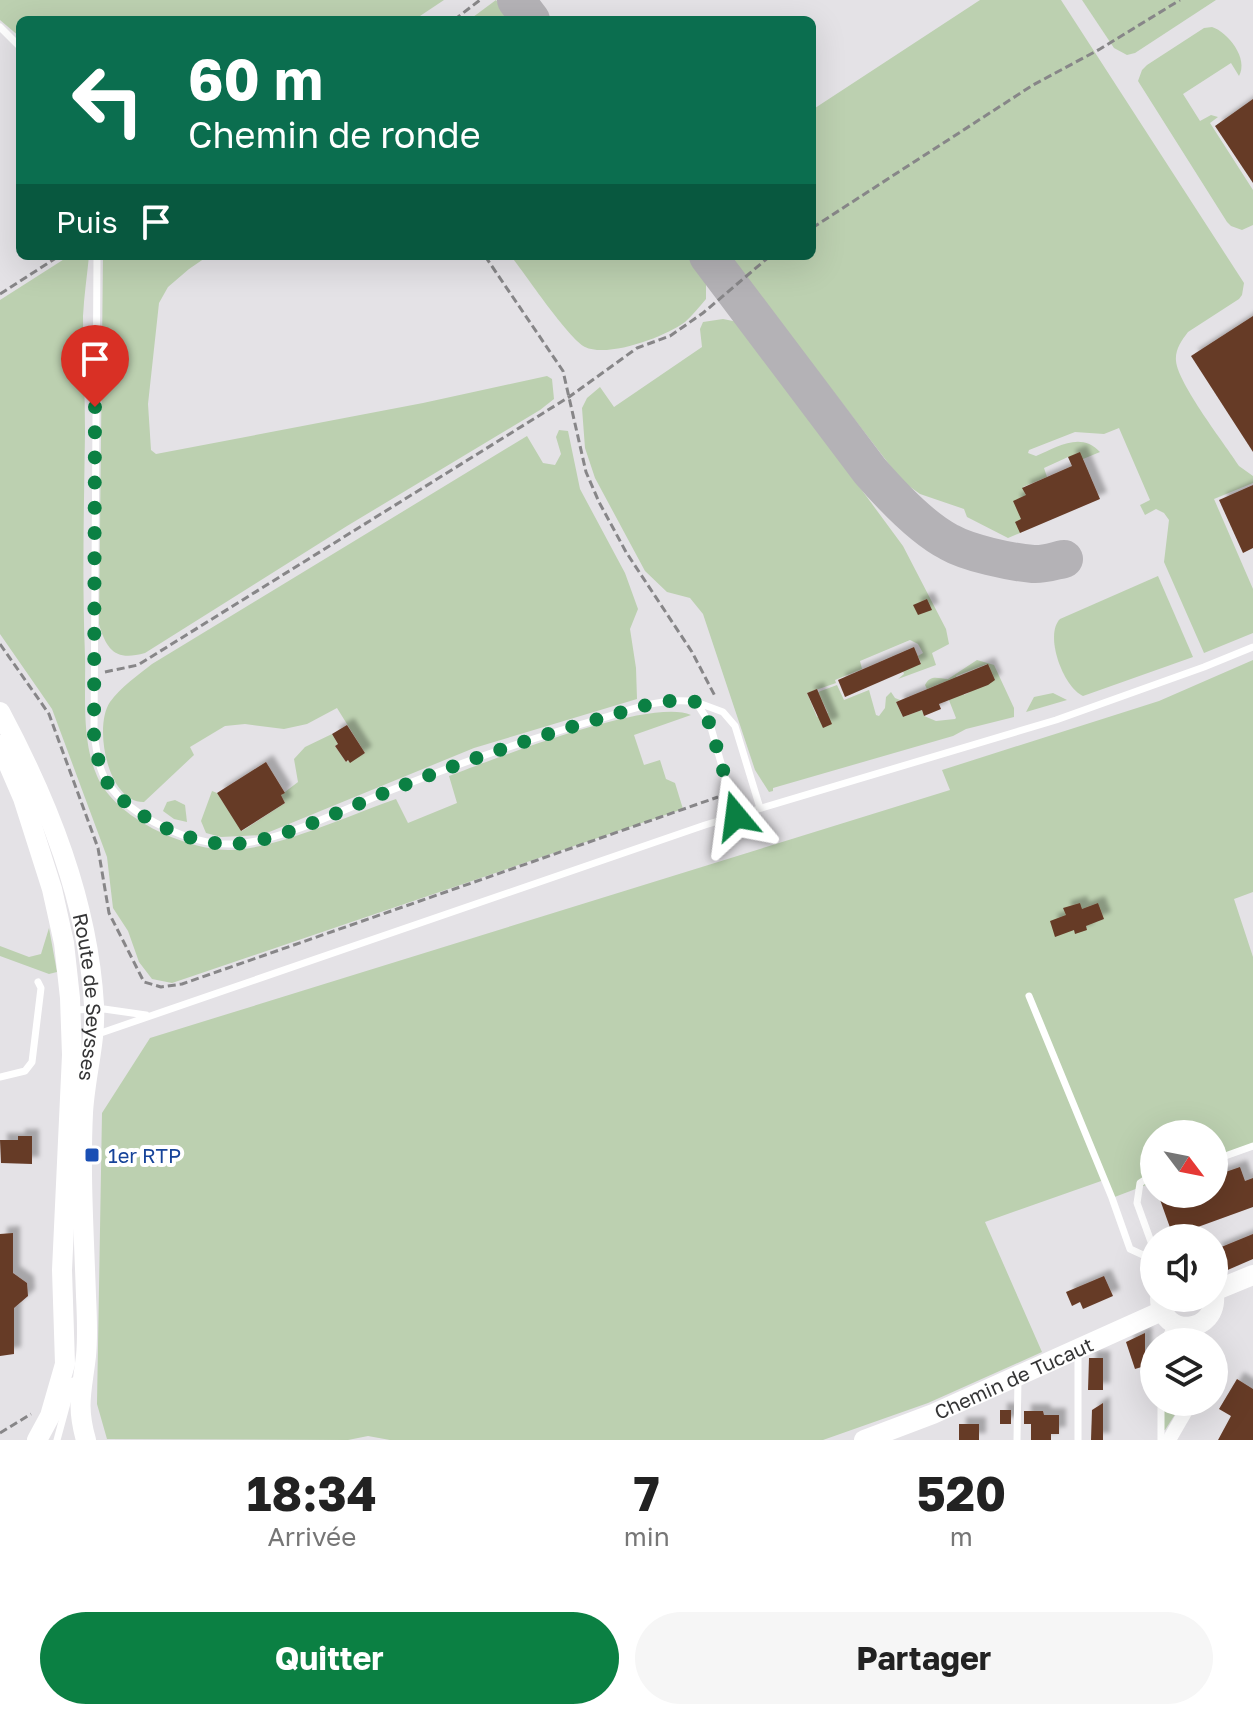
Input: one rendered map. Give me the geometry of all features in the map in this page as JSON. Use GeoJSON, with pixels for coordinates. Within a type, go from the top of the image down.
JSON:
{"type":"FeatureCollection","features":[{"type":"Feature","properties":{"kind":"main road","name":"Route de Seysses"},"geometry":{"type":"LineString","coordinates":[[0,712],[31,771],[65,858],[87,948],[83,1110],[87,1335],[79,1399],[86,1440]]}},
{"type":"Feature","properties":{"kind":"main road","name":"Route de Seysses"},"geometry":{"type":"LineString","coordinates":[[0,745],[23,798],[52,889],[84,1009]]}},
{"type":"Feature","properties":{"kind":"main road","name":"Route de Seysses"},"geometry":{"type":"LineString","coordinates":[[37,1440],[55,1402],[65,1364],[62,1270],[84,1035]]}},
{"type":"Feature","properties":{"kind":"main road"},"geometry":{"type":"LineString","coordinates":[[1228,1286],[1253,1275]]}},
{"type":"Feature","properties":{"kind":"main road","name":"Chemin de Tucaut"},"geometry":{"type":"LineString","coordinates":[[864,1440],[891,1435],[1077,1348],[1163,1312]]}},
{"type":"Feature","properties":{"kind":"main road"},"geometry":{"type":"LineString","coordinates":[[1166,1312],[1183,1328]]}},
{"type":"Feature","properties":{"kind":"street"},"geometry":{"type":"LineString","coordinates":[[1169,1440],[1183,1416]]}},
{"type":"Feature","properties":{"kind":"lane"},"geometry":{"type":"LineString","coordinates":[[0,27],[16,43]]}},
{"type":"Feature","properties":{"kind":"lane"},"geometry":{"type":"LineString","coordinates":[[97,260],[94,735],[105,779],[121,801],[174,832],[232,844],[285,832],[450,767],[544,735],[642,707],[683,700],[723,712],[735,726],[760,808]]}},
{"type":"Feature","properties":{"kind":"lane"},"geometry":{"type":"LineString","coordinates":[[84,1035],[181,1007],[760,808],[1056,720],[1253,647]]}},
{"type":"Feature","properties":{"kind":"lane"},"geometry":{"type":"LineString","coordinates":[[696,702],[710,724],[736,816]]}},
{"type":"Feature","properties":{"kind":"lane","name":"Route de Seysses"},"geometry":{"type":"LineString","coordinates":[[0,727],[21,767],[55,856],[77,946],[84,1009]]}},
{"type":"Feature","properties":{"kind":"lane"},"geometry":{"type":"LineString","coordinates":[[0,1077],[25,1071],[32,1062],[41,988],[38,982]]}},
{"type":"Feature","properties":{"kind":"lane"},"geometry":{"type":"LineString","coordinates":[[1029,996],[1130,1249],[1140,1254]]}},
{"type":"Feature","properties":{"kind":"lane"},"geometry":{"type":"LineString","coordinates":[[84,1009],[148,1015]]}},
{"type":"Feature","properties":{"kind":"lane","name":"Route de Seysses"},"geometry":{"type":"LineString","coordinates":[[57,1440],[69,1399],[78,1347],[76,1119],[84,1035]]}},
{"type":"Feature","properties":{"kind":"lane"},"geometry":{"type":"LineString","coordinates":[[1228,1155],[1253,1146]]}},
{"type":"Feature","properties":{"kind":"lane"},"geometry":{"type":"LineString","coordinates":[[1140,1183],[1137,1203],[1145,1224]]}},
{"type":"Feature","properties":{"kind":"lane"},"geometry":{"type":"LineString","coordinates":[[1077,1348],[1078,1440]]}},
{"type":"Feature","properties":{"kind":"lane"},"geometry":{"type":"LineString","coordinates":[[1017,1440],[1018,1375]]}},
{"type":"Feature","properties":{"kind":"lane"},"geometry":{"type":"LineString","coordinates":[[1161,1416],[1161,1440]]}},
{"type":"Feature","properties":{"kind":"path"},"geometry":{"type":"LineString","coordinates":[[459,16],[480,0]]}},
{"type":"Feature","properties":{"kind":"path"},"geometry":{"type":"LineString","coordinates":[[816,225],[1033,85],[1180,0]]}},
{"type":"Feature","properties":{"kind":"path"},"geometry":{"type":"LineString","coordinates":[[0,294],[53,260]]}},
{"type":"Feature","properties":{"kind":"path"},"geometry":{"type":"LineString","coordinates":[[488,260],[563,371],[586,472],[599,502],[626,552],[692,652],[723,712]]}},
{"type":"Feature","properties":{"kind":"path"},"geometry":{"type":"LineString","coordinates":[[93,674],[138,665],[569,397],[637,348],[670,336],[703,313],[765,260]]}},
{"type":"Feature","properties":{"kind":"path"},"geometry":{"type":"LineString","coordinates":[[0,644],[49,714],[98,848],[109,913],[144,982],[161,987],[182,984],[729,793]]}},
{"type":"Feature","properties":{"kind":"green space"},"geometry":{"type":"Polygon","coordinates":[[[0,0],[444,0],[420,16],[16,16],[16,34],[0,20],[0,0]]]}},
{"type":"Feature","properties":{"kind":"green space"},"geometry":{"type":"Polygon","coordinates":[[[496,0],[508,16],[474,16],[496,0]]]}},
{"type":"Feature","properties":{"kind":"green space"},"geometry":{"type":"Polygon","coordinates":[[[980,0],[1061,0],[1244,283],[1239,299],[1188,332],[1179,346],[1176,361],[1185,384],[1203,414],[1239,466],[1253,476],[1253,483],[1214,499],[1253,589],[1253,633],[1204,653],[1164,562],[1169,520],[1156,509],[1145,515],[1140,505],[1150,500],[1119,428],[1104,434],[1075,432],[1029,450],[1028,453],[1036,456],[1060,445],[1085,442],[1100,452],[1083,459],[1068,457],[1044,468],[1047,477],[1023,487],[1026,495],[1020,533],[1008,538],[967,517],[964,509],[920,494],[902,481],[732,260],[816,260],[816,107],[980,0]]]}},
{"type":"Feature","properties":{"kind":"green space"},"geometry":{"type":"Polygon","coordinates":[[[1082,0],[1216,0],[1135,53],[1127,55],[1114,48],[1082,0]]]}},
{"type":"Feature","properties":{"kind":"green space"},"geometry":{"type":"Polygon","coordinates":[[[1212,27],[1230,40],[1239,54],[1239,76],[1231,63],[1183,94],[1200,121],[1211,115],[1218,117],[1210,123],[1253,190],[1253,225],[1242,230],[1227,222],[1138,81],[1147,65],[1204,28],[1212,27]]]}},
{"type":"Feature","properties":{"kind":"green space"},"geometry":{"type":"Polygon","coordinates":[[[63,260],[89,260],[83,316],[86,732],[97,776],[106,791],[135,818],[192,844],[228,850],[267,845],[396,799],[408,823],[457,803],[449,776],[572,732],[643,715],[671,712],[691,715],[634,735],[644,765],[660,760],[666,779],[675,783],[683,809],[172,983],[152,979],[139,962],[128,931],[113,908],[107,857],[52,709],[0,634],[0,300],[63,260]]]}},
{"type":"Feature","properties":{"kind":"green space"},"geometry":{"type":"Polygon","coordinates":[[[103,260],[202,260],[168,287],[159,303],[148,404],[151,450],[156,454],[547,376],[552,379],[554,399],[540,410],[145,653],[127,656],[114,652],[99,624],[103,260]]]}},
{"type":"Feature","properties":{"kind":"green space"},"geometry":{"type":"Polygon","coordinates":[[[514,260],[692,260],[706,278],[706,299],[685,322],[664,334],[621,348],[595,350],[585,347],[568,332],[514,260]]]}},
{"type":"Feature","properties":{"kind":"green space"},"geometry":{"type":"Polygon","coordinates":[[[723,319],[738,322],[903,546],[946,629],[949,644],[932,653],[936,665],[898,679],[904,674],[903,671],[921,663],[918,656],[923,653],[918,644],[910,640],[860,661],[862,669],[835,680],[836,683],[807,693],[817,717],[828,713],[818,692],[837,685],[844,700],[869,690],[876,715],[879,716],[891,692],[900,700],[896,702],[903,717],[922,710],[924,716],[936,721],[955,719],[943,685],[927,689],[925,685],[932,678],[948,679],[977,660],[994,665],[1014,708],[1014,717],[773,788],[769,792],[755,770],[703,614],[690,598],[667,592],[645,571],[595,478],[585,448],[582,408],[587,398],[600,387],[614,407],[702,347],[700,329],[703,322],[723,319]],[[987,664],[956,676],[964,695],[994,679],[987,664]]]}},
{"type":"Feature","properties":{"kind":"green space"},"geometry":{"type":"Polygon","coordinates":[[[559,430],[568,431],[580,489],[625,573],[638,609],[630,629],[637,699],[474,748],[262,835],[221,837],[206,833],[201,821],[212,791],[217,793],[242,831],[285,803],[281,795],[298,782],[294,759],[305,747],[332,734],[338,744],[335,746],[346,762],[365,753],[337,708],[307,724],[284,729],[245,724],[225,726],[190,747],[194,755],[144,802],[132,799],[121,790],[107,762],[103,728],[110,702],[135,677],[527,436],[543,463],[555,465],[561,454],[556,437],[559,430]]]}},
{"type":"Feature","properties":{"kind":"green space"},"geometry":{"type":"Polygon","coordinates":[[[1158,576],[1193,657],[1083,696],[1069,682],[1058,660],[1054,637],[1060,619],[1158,576]]]}},
{"type":"Feature","properties":{"kind":"green space"},"geometry":{"type":"Polygon","coordinates":[[[1253,660],[1253,892],[1234,899],[1253,957],[1253,1143],[1228,1153],[1228,1120],[1140,1120],[1140,1187],[1112,1198],[1104,1180],[985,1222],[1042,1352],[928,1403],[823,1440],[390,1440],[368,1436],[348,1440],[107,1439],[97,1404],[102,1113],[150,1038],[950,790],[942,770],[1159,701],[1253,660]]]}},
{"type":"Feature","properties":{"kind":"green space"},"geometry":{"type":"Polygon","coordinates":[[[1053,693],[1067,700],[1026,712],[1034,697],[1053,693]]]}},
{"type":"Feature","properties":{"kind":"green space"},"geometry":{"type":"Polygon","coordinates":[[[175,800],[185,805],[187,822],[174,819],[163,811],[167,802],[175,800]]]}},
{"type":"Feature","properties":{"kind":"green space"},"geometry":{"type":"Polygon","coordinates":[[[49,928],[57,972],[49,974],[0,956],[0,946],[29,957],[41,954],[49,928]]]}},
{"type":"Feature","properties":{"kind":"green space"},"geometry":{"type":"Polygon","coordinates":[[[1164,1416],[1174,1416],[1165,1430],[1164,1416]]]}},
{"type":"Feature","properties":{"kind":"building"},"geometry":{"type":"Polygon","coordinates":[[[1253,99],[1253,183],[1215,126],[1253,99]]]}},
{"type":"Feature","properties":{"kind":"building"},"geometry":{"type":"Polygon","coordinates":[[[1253,316],[1253,452],[1191,356],[1253,316]]]}},
{"type":"Feature","properties":{"kind":"building"},"geometry":{"type":"Polygon","coordinates":[[[1080,452],[1100,499],[1020,533],[1015,522],[1021,519],[1013,501],[1026,495],[1022,488],[1072,466],[1068,457],[1080,452]]]}},
{"type":"Feature","properties":{"kind":"building"},"geometry":{"type":"Polygon","coordinates":[[[1253,485],[1253,548],[1243,553],[1219,500],[1253,485]]]}},
{"type":"Feature","properties":{"kind":"building"},"geometry":{"type":"Polygon","coordinates":[[[927,599],[932,610],[918,615],[913,605],[927,599]]]}},
{"type":"Feature","properties":{"kind":"building"},"geometry":{"type":"Polygon","coordinates":[[[914,647],[921,664],[845,697],[838,680],[914,647]]]}},
{"type":"Feature","properties":{"kind":"building"},"geometry":{"type":"Polygon","coordinates":[[[988,664],[995,680],[988,685],[939,704],[941,709],[924,716],[922,710],[903,717],[896,702],[988,664]]]}},
{"type":"Feature","properties":{"kind":"building"},"geometry":{"type":"Polygon","coordinates":[[[817,689],[832,724],[823,728],[807,693],[817,689]]]}},
{"type":"Feature","properties":{"kind":"building"},"geometry":{"type":"Polygon","coordinates":[[[347,725],[365,753],[350,763],[335,746],[338,744],[332,734],[347,725]]]}},
{"type":"Feature","properties":{"kind":"building"},"geometry":{"type":"Polygon","coordinates":[[[266,762],[285,793],[281,795],[285,803],[241,831],[217,793],[266,762]]]}},
{"type":"Feature","properties":{"kind":"building"},"geometry":{"type":"Polygon","coordinates":[[[1080,903],[1082,909],[1098,903],[1104,919],[1086,926],[1087,930],[1075,934],[1074,930],[1055,937],[1050,921],[1066,915],[1063,908],[1080,903]]]}},
{"type":"Feature","properties":{"kind":"building"},"geometry":{"type":"Polygon","coordinates":[[[18,1136],[32,1136],[32,1164],[1,1163],[0,1140],[18,1140],[18,1136]]]}},
{"type":"Feature","properties":{"kind":"building"},"geometry":{"type":"Polygon","coordinates":[[[1240,1167],[1245,1181],[1253,1178],[1253,1207],[1206,1224],[1169,1224],[1163,1208],[1228,1208],[1228,1171],[1240,1167]]]}},
{"type":"Feature","properties":{"kind":"building"},"geometry":{"type":"Polygon","coordinates":[[[13,1233],[13,1273],[27,1283],[28,1296],[14,1308],[14,1354],[0,1356],[0,1234],[13,1233]]]}},
{"type":"Feature","properties":{"kind":"building"},"geometry":{"type":"Polygon","coordinates":[[[1253,1234],[1253,1259],[1228,1270],[1228,1244],[1253,1234]]]}},
{"type":"Feature","properties":{"kind":"building"},"geometry":{"type":"Polygon","coordinates":[[[1104,1276],[1113,1296],[1083,1309],[1080,1302],[1072,1306],[1066,1292],[1104,1276]]]}},
{"type":"Feature","properties":{"kind":"building"},"geometry":{"type":"Polygon","coordinates":[[[1140,1335],[1140,1368],[1135,1369],[1126,1342],[1140,1335]]]}},
{"type":"Feature","properties":{"kind":"building"},"geometry":{"type":"Polygon","coordinates":[[[1089,1358],[1103,1358],[1103,1390],[1088,1390],[1089,1358]]]}},
{"type":"Feature","properties":{"kind":"building"},"geometry":{"type":"Polygon","coordinates":[[[1237,1379],[1253,1389],[1253,1440],[1218,1440],[1231,1416],[1228,1414],[1228,1394],[1237,1379]]]}},
{"type":"Feature","properties":{"kind":"building"},"geometry":{"type":"Polygon","coordinates":[[[1103,1403],[1103,1440],[1091,1440],[1092,1410],[1103,1403]]]}},
{"type":"Feature","properties":{"kind":"building"},"geometry":{"type":"Polygon","coordinates":[[[1000,1410],[1011,1410],[1011,1424],[1000,1424],[1000,1410]]]}},
{"type":"Feature","properties":{"kind":"building"},"geometry":{"type":"Polygon","coordinates":[[[1024,1411],[1059,1415],[1059,1434],[1051,1434],[1051,1440],[1031,1440],[1031,1424],[1024,1424],[1024,1411]]]}},
{"type":"Feature","properties":{"kind":"building"},"geometry":{"type":"Polygon","coordinates":[[[959,1424],[979,1424],[979,1440],[959,1440],[959,1424]]]}},
{"type":"Feature","properties":{"kind":"taxiway"},"geometry":{"type":"LineString","coordinates":[[516,0],[528,16]]}},
{"type":"Feature","properties":{"kind":"taxiway"},"geometry":{"type":"LineString","coordinates":[[711,260],[870,471],[917,519],[949,542],[978,553],[1033,564],[1064,559]]}},
{"type":"Feature","properties":{"kind":"place","name":"1er RTP"},"geometry":{"type":"Point","coordinates":[92,1155]}},
{"type":"Feature","properties":{"kind":"route"},"geometry":{"type":"LineString","coordinates":[[95,407],[94,735],[105,779],[121,801],[174,832],[211,842],[250,842],[285,832],[450,767],[544,735],[642,707],[683,700],[696,702],[710,724],[736,816]]}}]}
